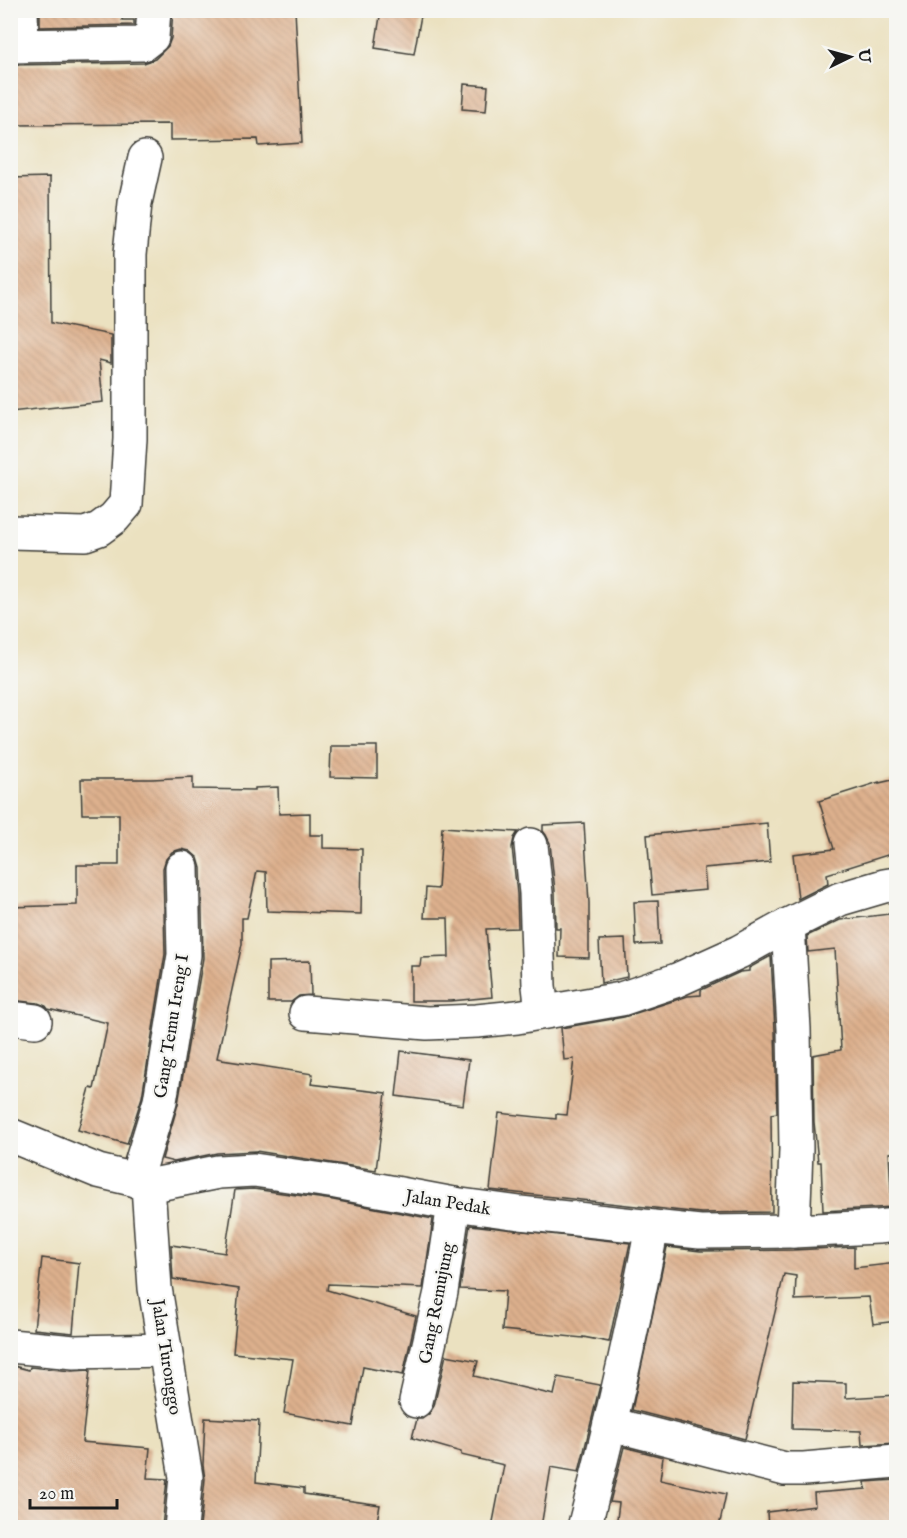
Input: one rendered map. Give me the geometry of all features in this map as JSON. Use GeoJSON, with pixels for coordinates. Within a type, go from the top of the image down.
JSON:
{"type":"FeatureCollection","features":[{"type":"Feature","properties":{"kind":"street"},"geometry":{"type":"LineString","coordinates":[[21,10],[16,46],[143,44],[152,37],[154,10]]}},
{"type":"Feature","properties":{"kind":"street"},"geometry":{"type":"LineString","coordinates":[[10,532],[86,534],[99,529],[114,518],[126,504],[130,439],[130,254],[135,203],[145,158]]}},
{"type":"Feature","properties":{"kind":"street"},"geometry":{"type":"LineString","coordinates":[[531,845],[536,893],[538,986],[542,1012]]}},
{"type":"Feature","properties":{"kind":"street","name":"Gang Temu Ireng I"},"geometry":{"type":"LineString","coordinates":[[142,1183],[160,1101],[184,955],[182,868]]}},
{"type":"Feature","properties":{"kind":"street"},"geometry":{"type":"LineString","coordinates":[[306,1013],[427,1023],[477,1021],[517,1017],[621,999],[677,980],[740,952],[840,899],[897,884]]}},
{"type":"Feature","properties":{"kind":"street"},"geometry":{"type":"LineString","coordinates":[[788,925],[794,1029],[796,1149],[793,1231]]}},
{"type":"Feature","properties":{"kind":"street","name":"Jalan Pedak"},"geometry":{"type":"LineString","coordinates":[[10,1135],[98,1171],[142,1183],[218,1172],[254,1170],[336,1182],[454,1204],[700,1232],[793,1231],[897,1225]]}},
{"type":"Feature","properties":{"kind":"street","name":"Jalan Turonggo"},"geometry":{"type":"LineString","coordinates":[[142,1183],[155,1288],[186,1477],[181,1527]]}},
{"type":"Feature","properties":{"kind":"street","name":"Gang Remujung"},"geometry":{"type":"LineString","coordinates":[[416,1401],[441,1292],[454,1204]]}},
{"type":"Feature","properties":{"kind":"street"},"geometry":{"type":"LineString","coordinates":[[584,1527],[638,1304],[652,1227]]}},
{"type":"Feature","properties":{"kind":"street"},"geometry":{"type":"LineString","coordinates":[[10,1346],[74,1352],[165,1350]]}},
{"type":"Feature","properties":{"kind":"street"},"geometry":{"type":"LineString","coordinates":[[610,1424],[785,1469],[897,1461]]}},
{"type":"Feature","properties":{"kind":"building"},"geometry":{"type":"Polygon","coordinates":[[[40,10],[122,10],[122,20],[134,20],[134,25],[40,27],[40,10]]]}},
{"type":"Feature","properties":{"kind":"building"},"geometry":{"type":"Polygon","coordinates":[[[173,10],[295,10],[302,143],[259,146],[258,139],[170,140],[170,124],[10,125],[10,65],[144,63],[155,59],[168,46],[171,38],[173,10]]]}},
{"type":"Feature","properties":{"kind":"building"},"geometry":{"type":"Polygon","coordinates":[[[381,10],[422,10],[414,54],[375,48],[381,10]]]}},
{"type":"Feature","properties":{"kind":"building"},"geometry":{"type":"Polygon","coordinates":[[[464,84],[488,86],[486,111],[462,109],[464,84]]]}},
{"type":"Feature","properties":{"kind":"building"},"geometry":{"type":"Polygon","coordinates":[[[50,177],[51,323],[111,335],[111,363],[99,360],[103,402],[10,412],[10,178],[50,177]]]}},
{"type":"Feature","properties":{"kind":"building"},"geometry":{"type":"Polygon","coordinates":[[[331,746],[377,746],[377,778],[330,777],[331,746]]]}},
{"type":"Feature","properties":{"kind":"building"},"geometry":{"type":"Polygon","coordinates":[[[193,777],[193,789],[255,790],[255,788],[278,787],[279,814],[310,813],[310,835],[323,835],[323,848],[362,849],[361,914],[267,911],[266,872],[257,871],[247,918],[242,918],[242,944],[217,1058],[313,1074],[311,1084],[386,1093],[376,1170],[256,1151],[217,1153],[174,1162],[162,1159],[178,1104],[203,958],[201,868],[198,858],[190,851],[181,849],[172,852],[163,868],[165,954],[142,1097],[127,1144],[78,1130],[90,1088],[94,1089],[108,1023],[48,1009],[38,1003],[10,1000],[10,907],[77,905],[77,865],[119,865],[119,814],[82,814],[81,779],[193,777]]]}},
{"type":"Feature","properties":{"kind":"building"},"geometry":{"type":"Polygon","coordinates":[[[897,779],[897,852],[827,874],[828,884],[798,899],[793,854],[834,849],[819,801],[879,782],[897,779]]]}},
{"type":"Feature","properties":{"kind":"building"},"geometry":{"type":"Polygon","coordinates":[[[584,823],[589,903],[589,958],[559,957],[560,928],[556,928],[550,843],[543,831],[543,825],[584,823]]]}},
{"type":"Feature","properties":{"kind":"building"},"geometry":{"type":"Polygon","coordinates":[[[767,823],[770,862],[704,868],[706,890],[652,895],[647,835],[767,823]]]}},
{"type":"Feature","properties":{"kind":"building"},"geometry":{"type":"Polygon","coordinates":[[[442,827],[518,832],[512,847],[518,928],[486,929],[492,997],[451,1001],[411,1001],[411,966],[420,966],[421,958],[449,957],[448,918],[424,918],[426,888],[438,889],[442,827]]]}},
{"type":"Feature","properties":{"kind":"building"},"geometry":{"type":"Polygon","coordinates":[[[658,901],[660,944],[636,945],[634,902],[658,901]]]}},
{"type":"Feature","properties":{"kind":"building"},"geometry":{"type":"Polygon","coordinates":[[[897,913],[897,1152],[889,1153],[892,1207],[823,1211],[821,1162],[818,1162],[814,1122],[813,1055],[841,1050],[835,949],[808,952],[807,936],[840,920],[897,913]]]}},
{"type":"Feature","properties":{"kind":"building"},"geometry":{"type":"Polygon","coordinates":[[[625,939],[627,977],[601,983],[599,940],[625,939]]]}},
{"type":"Feature","properties":{"kind":"building"},"geometry":{"type":"Polygon","coordinates":[[[771,956],[777,1113],[771,1114],[772,1212],[701,1213],[490,1190],[499,1113],[556,1119],[556,1114],[567,1115],[574,1059],[564,1060],[561,1028],[624,1017],[688,996],[701,995],[701,990],[740,972],[749,971],[749,968],[771,956]]]}},
{"type":"Feature","properties":{"kind":"building"},"geometry":{"type":"Polygon","coordinates":[[[310,961],[311,995],[299,996],[291,1002],[268,1002],[268,962],[310,961]]]}},
{"type":"Feature","properties":{"kind":"building"},"geometry":{"type":"Polygon","coordinates":[[[401,1051],[469,1060],[463,1105],[396,1096],[401,1051]]]}},
{"type":"Feature","properties":{"kind":"building"},"geometry":{"type":"Polygon","coordinates":[[[253,1189],[333,1200],[433,1219],[423,1288],[328,1284],[327,1290],[416,1316],[403,1375],[363,1367],[353,1426],[284,1413],[293,1359],[233,1353],[239,1289],[173,1279],[171,1245],[225,1253],[235,1190],[253,1189]]]}},
{"type":"Feature","properties":{"kind":"building"},"geometry":{"type":"Polygon","coordinates":[[[470,1225],[630,1243],[609,1342],[583,1337],[502,1330],[505,1291],[460,1289],[470,1225]]]}},
{"type":"Feature","properties":{"kind":"building"},"geometry":{"type":"Polygon","coordinates":[[[667,1247],[700,1251],[854,1247],[854,1268],[897,1263],[897,1321],[873,1324],[869,1297],[795,1300],[796,1276],[784,1274],[745,1439],[632,1410],[667,1247]]]}},
{"type":"Feature","properties":{"kind":"building"},"geometry":{"type":"Polygon","coordinates":[[[42,1258],[79,1263],[73,1333],[34,1329],[42,1258]]]}},
{"type":"Feature","properties":{"kind":"building"},"geometry":{"type":"Polygon","coordinates":[[[446,1355],[478,1361],[474,1376],[554,1395],[558,1377],[600,1385],[579,1472],[551,1467],[541,1527],[492,1527],[504,1465],[461,1455],[461,1452],[412,1438],[417,1419],[422,1419],[429,1414],[434,1406],[446,1355]]]}},
{"type":"Feature","properties":{"kind":"building"},"geometry":{"type":"Polygon","coordinates":[[[10,1365],[29,1370],[30,1367],[72,1371],[90,1370],[82,1442],[150,1448],[147,1478],[167,1479],[162,1527],[13,1527],[15,1521],[10,1520],[10,1365]]]}},
{"type":"Feature","properties":{"kind":"building"},"geometry":{"type":"Polygon","coordinates":[[[793,1381],[846,1383],[846,1398],[897,1395],[897,1443],[862,1445],[861,1431],[792,1429],[793,1381]]]}},
{"type":"Feature","properties":{"kind":"building"},"geometry":{"type":"Polygon","coordinates":[[[205,1418],[259,1421],[256,1482],[304,1488],[304,1494],[380,1505],[376,1527],[200,1527],[205,1479],[203,1465],[205,1418]]]}},
{"type":"Feature","properties":{"kind":"building"},"geometry":{"type":"Polygon","coordinates":[[[624,1447],[663,1457],[660,1480],[726,1494],[719,1527],[616,1527],[619,1503],[610,1502],[624,1447]]]}},
{"type":"Feature","properties":{"kind":"building"},"geometry":{"type":"Polygon","coordinates":[[[897,1480],[897,1527],[768,1527],[767,1512],[815,1506],[814,1493],[866,1489],[865,1482],[897,1480]]]}}]}
